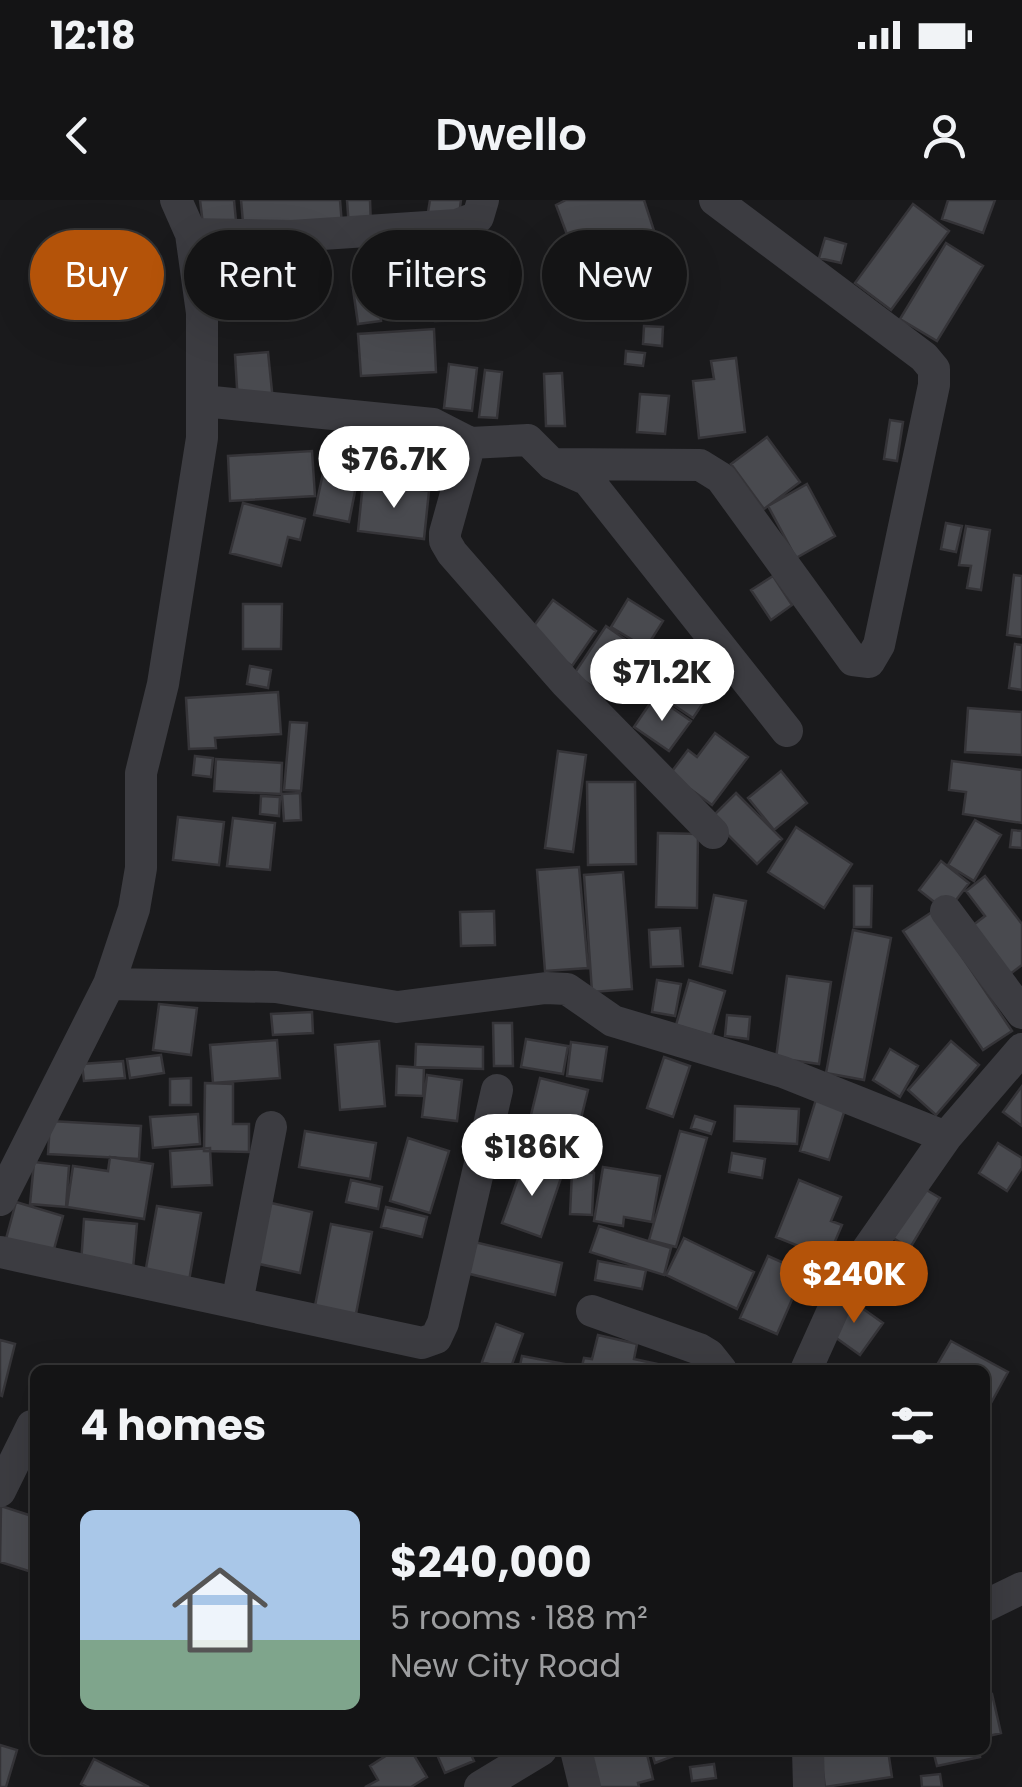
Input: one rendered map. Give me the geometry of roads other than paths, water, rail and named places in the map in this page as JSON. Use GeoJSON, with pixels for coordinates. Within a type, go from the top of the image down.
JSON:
{"type":"FeatureCollection","features":[{"type":"Feature","properties":{"kind":"street"},"geometry":{"type":"LineString","coordinates":[[176,200],[189,230]]}},
{"type":"Feature","properties":{"kind":"street"},"geometry":{"type":"LineString","coordinates":[[332,233],[456,225],[478,217],[483,200]]}},
{"type":"Feature","properties":{"kind":"street"},"geometry":{"type":"LineString","coordinates":[[552,464],[700,465],[720,478],[853,660],[870,662],[879,645],[934,385],[934,369],[715,200]]}},
{"type":"Feature","properties":{"kind":"street"},"geometry":{"type":"LineString","coordinates":[[0,1200],[109,984],[134,909],[141,868],[140,773],[163,684],[202,438],[202,320]]}},
{"type":"Feature","properties":{"kind":"street"},"geometry":{"type":"LineString","coordinates":[[204,400],[434,424],[470,443],[528,440],[552,464],[588,480],[786,730]]}},
{"type":"Feature","properties":{"kind":"street"},"geometry":{"type":"LineString","coordinates":[[470,443],[445,533],[452,553],[565,682],[712,833]]}},
{"type":"Feature","properties":{"kind":"street"},"geometry":{"type":"LineString","coordinates":[[946,911],[1022,1013]]}},
{"type":"Feature","properties":{"kind":"street"},"geometry":{"type":"LineString","coordinates":[[109,984],[276,987],[397,1006],[566,989],[613,1021],[782,1072],[946,1137]]}},
{"type":"Feature","properties":{"kind":"street"},"geometry":{"type":"LineString","coordinates":[[808,1365],[847,1279],[946,1137],[1022,1050]]}},
{"type":"Feature","properties":{"kind":"street"},"geometry":{"type":"LineString","coordinates":[[0,1252],[422,1343],[436,1338],[443,1323],[497,1090]]}},
{"type":"Feature","properties":{"kind":"street"},"geometry":{"type":"LineString","coordinates":[[237,1304],[271,1126]]}},
{"type":"Feature","properties":{"kind":"street"},"geometry":{"type":"LineString","coordinates":[[592,1311],[699,1349],[717,1365]]}},
{"type":"Feature","properties":{"kind":"street"},"geometry":{"type":"LineString","coordinates":[[0,1491],[30,1430]]}},
{"type":"Feature","properties":{"kind":"street"},"geometry":{"type":"LineString","coordinates":[[990,1604],[1022,1588]]}},
{"type":"Feature","properties":{"kind":"street"},"geometry":{"type":"LineString","coordinates":[[480,1787],[533,1755]]}},
{"type":"Feature","properties":{"kind":"street"},"geometry":{"type":"LineString","coordinates":[[577,1755],[585,1787]]}},
{"type":"Feature","properties":{"kind":"street"},"geometry":{"type":"LineString","coordinates":[[808,1755],[810,1787]]}}]}
